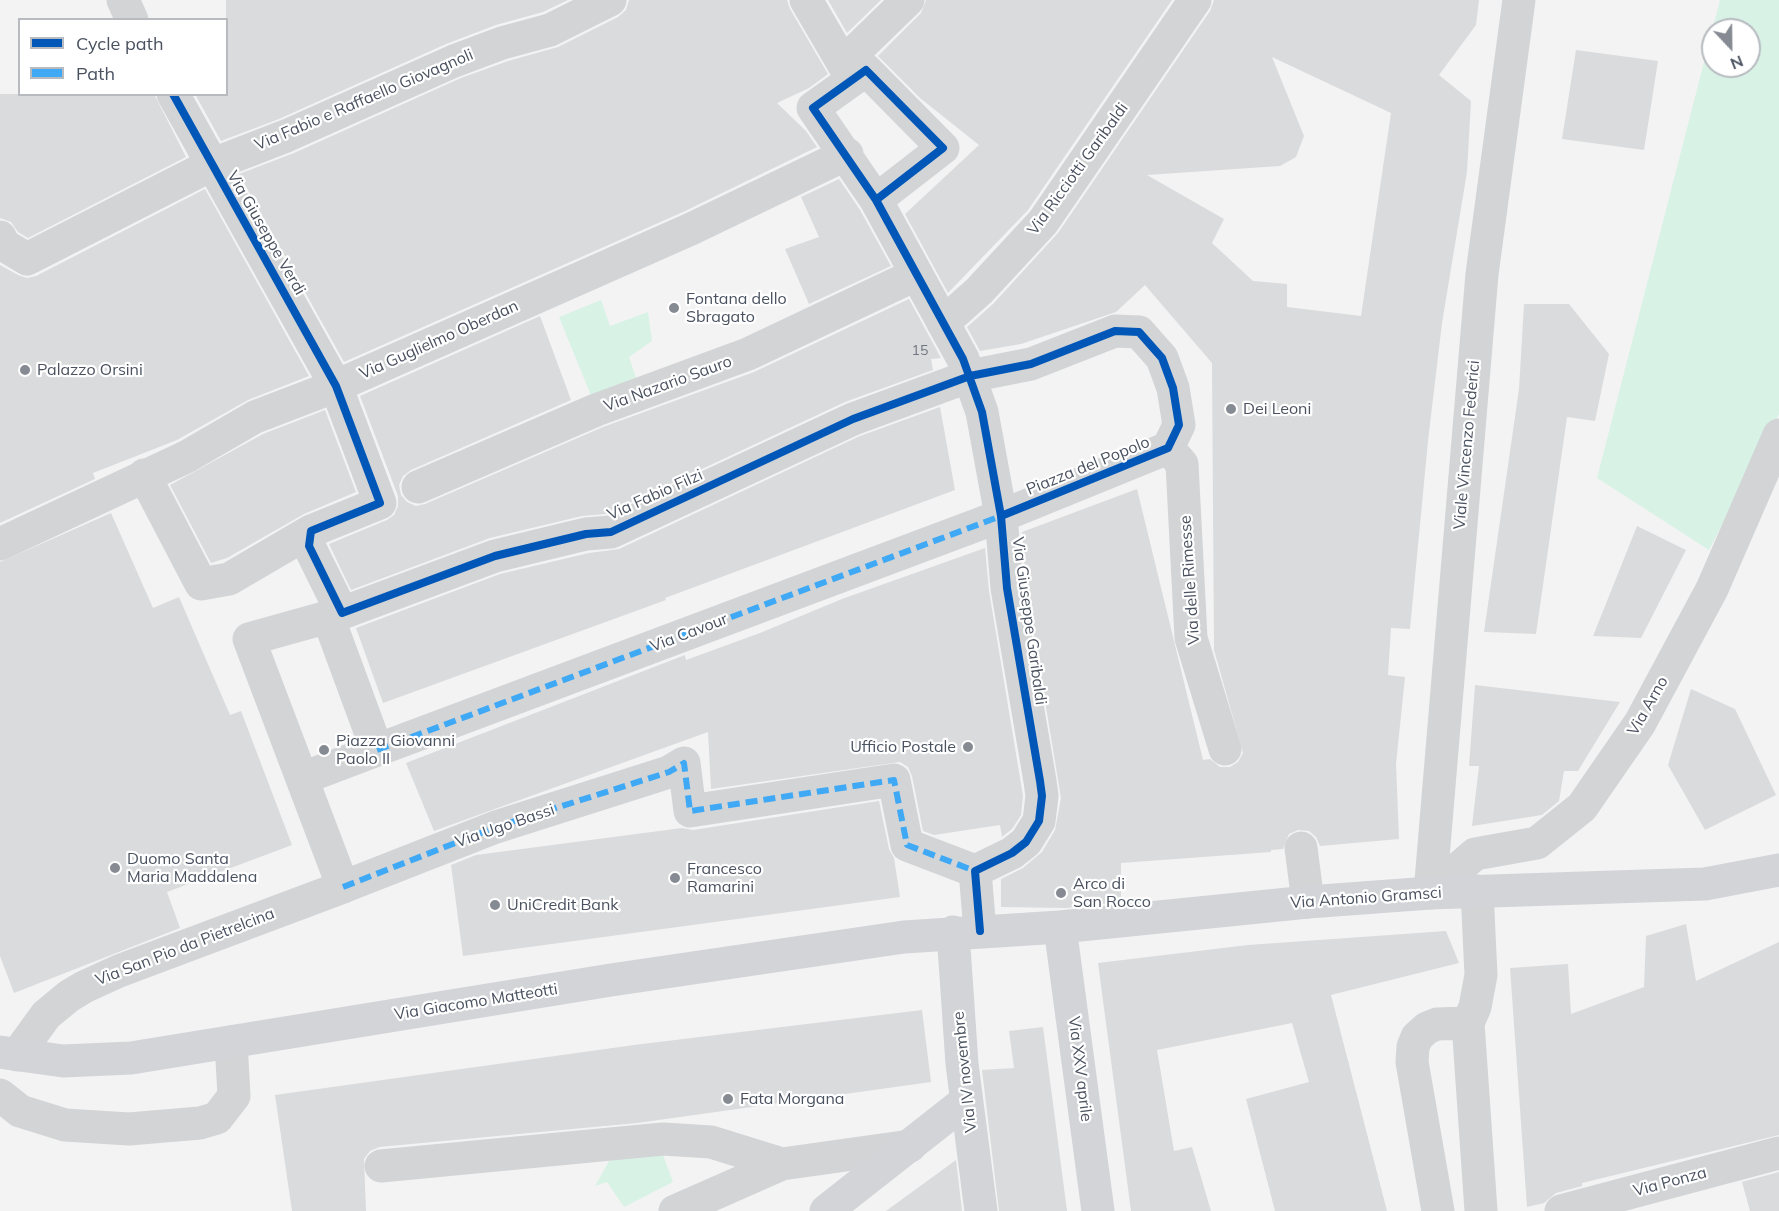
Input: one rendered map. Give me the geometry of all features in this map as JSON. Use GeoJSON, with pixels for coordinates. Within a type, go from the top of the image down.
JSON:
{"type":"FeatureCollection","features":[{"type":"Feature","properties":{"kind":"main road","name":"Via Antonio Gramsci"},"geometry":{"type":"LineString","coordinates":[[967,932],[1059,927],[1430,892],[1705,884],[1779,870]]}},
{"type":"Feature","properties":{"kind":"main road","name":"Via XXV aprile"},"geometry":{"type":"LineString","coordinates":[[1059,927],[1098,1211]]}},
{"type":"Feature","properties":{"kind":"main road","name":"Via Giacomo Matteotti"},"geometry":{"type":"LineString","coordinates":[[8,1054],[63,1061],[108,1061],[843,945],[967,932]]}},
{"type":"Feature","properties":{"kind":"main road","name":"Via IV novembre"},"geometry":{"type":"LineString","coordinates":[[967,932],[966,1101],[981,1211]]}},
{"type":"Feature","properties":{"kind":"main road"},"geometry":{"type":"LineString","coordinates":[[826,1211],[966,1101]]}},
{"type":"Feature","properties":{"kind":"street"},"geometry":{"type":"LineString","coordinates":[[123,0],[131,18]]}},
{"type":"Feature","properties":{"kind":"street","name":"Via Fabio e Raffaello Giovagnoli"},"geometry":{"type":"LineString","coordinates":[[0,237],[4,245],[27,259],[211,165],[286,136],[454,61],[502,43],[550,30],[610,0]]}},
{"type":"Feature","properties":{"kind":"street"},"geometry":{"type":"LineString","coordinates":[[806,0],[847,71]]}},
{"type":"Feature","properties":{"kind":"street"},"geometry":{"type":"LineString","coordinates":[[847,71],[908,0]]}},
{"type":"Feature","properties":{"kind":"street","name":"Via Ricciotti Garibaldi"},"geometry":{"type":"LineString","coordinates":[[943,323],[979,291],[1042,222],[1195,0]]}},
{"type":"Feature","properties":{"kind":"street","name":"Viale Vincenzo Federici"},"geometry":{"type":"LineString","coordinates":[[1430,892],[1457,548],[1482,274],[1520,0]]}},
{"type":"Feature","properties":{"kind":"street"},"geometry":{"type":"LineString","coordinates":[[847,71],[866,70],[943,148],[876,200]]}},
{"type":"Feature","properties":{"kind":"street","name":"Via Giuseppe Garibaldi"},"geometry":{"type":"LineString","coordinates":[[847,71],[813,108],[847,154],[876,200],[970,376],[982,411],[1001,516],[1007,588],[1040,781],[1041,810],[1039,820],[1026,842],[1012,853],[975,871]]}},
{"type":"Feature","properties":{"kind":"street","name":"Via Giuseppe Verdi"},"geometry":{"type":"LineString","coordinates":[[174,96],[336,386],[382,502],[311,531]]}},
{"type":"Feature","properties":{"kind":"street","name":"Via Guglielmo Oberdan"},"geometry":{"type":"LineString","coordinates":[[0,544],[186,457],[255,417],[336,386],[691,229],[847,154]]}},
{"type":"Feature","properties":{"kind":"street","name":"Via Nazario Sauro"},"geometry":{"type":"LineString","coordinates":[[418,487],[596,410],[748,354],[915,275]]}},
{"type":"Feature","properties":{"kind":"street","name":"Piazza del Popolo"},"geometry":{"type":"LineString","coordinates":[[970,376],[1031,364],[1115,331],[1139,332],[1162,358],[1173,388],[1179,424],[1168,448],[1001,516]]}},
{"type":"Feature","properties":{"kind":"street","name":"Via Fabio Filzi"},"geometry":{"type":"LineString","coordinates":[[311,531],[309,546],[342,613],[495,556],[586,534],[612,532],[854,419],[970,376]]}},
{"type":"Feature","properties":{"kind":"street","name":"Via Arno"},"geometry":{"type":"LineString","coordinates":[[1430,892],[1475,854],[1537,843],[1582,807],[1640,723],[1701,609],[1779,435]]}},
{"type":"Feature","properties":{"kind":"street","name":"Via delle Rimesse"},"geometry":{"type":"LineString","coordinates":[[1168,448],[1182,464],[1191,638],[1225,749]]}},
{"type":"Feature","properties":{"kind":"street"},"geometry":{"type":"LineString","coordinates":[[144,475],[201,584],[229,579],[311,531]]}},
{"type":"Feature","properties":{"kind":"street","name":"Via Cavour"},"geometry":{"type":"LineString","coordinates":[[377,750],[1001,516]]}},
{"type":"Feature","properties":{"kind":"street"},"geometry":{"type":"LineString","coordinates":[[303,778],[377,750],[328,617],[249,639],[343,886]]}},
{"type":"Feature","properties":{"kind":"street","name":"Via Ugo Bassi"},"geometry":{"type":"LineString","coordinates":[[343,886],[496,827],[669,772],[684,763],[690,811],[894,780],[907,844],[975,871]]}},
{"type":"Feature","properties":{"kind":"street"},"geometry":{"type":"LineString","coordinates":[[1301,848],[1308,902]]}},
{"type":"Feature","properties":{"kind":"street"},"geometry":{"type":"LineString","coordinates":[[967,932],[975,871]]}},
{"type":"Feature","properties":{"kind":"street","name":"Via San Pio da Pietrelcina"},"geometry":{"type":"LineString","coordinates":[[8,1054],[46,1015],[84,987],[119,971],[343,886]]}},
{"type":"Feature","properties":{"kind":"street"},"geometry":{"type":"LineString","coordinates":[[1477,891],[1481,975],[1477,1000],[1468,1023],[1481,1211]]}},
{"type":"Feature","properties":{"kind":"street"},"geometry":{"type":"LineString","coordinates":[[1438,1211],[1412,1062],[1413,1047],[1418,1037],[1427,1028],[1437,1024],[1468,1023]]}},
{"type":"Feature","properties":{"kind":"street"},"geometry":{"type":"LineString","coordinates":[[0,1095],[20,1111],[65,1125],[129,1129],[200,1123],[217,1118],[234,1096],[231,1042]]}},
{"type":"Feature","properties":{"kind":"street"},"geometry":{"type":"LineString","coordinates":[[381,1166],[663,1139],[711,1142],[782,1164]]}},
{"type":"Feature","properties":{"kind":"street"},"geometry":{"type":"LineString","coordinates":[[675,1211],[782,1164],[910,1146]]}},
{"type":"Feature","properties":{"kind":"street","name":"Via Ponza"},"geometry":{"type":"LineString","coordinates":[[1561,1211],[1779,1153]]}},
{"type":"Feature","properties":{"kind":"green space"},"geometry":{"type":"Polygon","coordinates":[[[1720,0],[1779,0],[1779,414],[1709,550],[1597,478],[1701,74],[1701,78],[1761,78],[1761,18],[1715,18],[1720,0]]]}},
{"type":"Feature","properties":{"kind":"green space"},"geometry":{"type":"Polygon","coordinates":[[[601,300],[610,326],[648,312],[652,341],[629,357],[637,381],[592,398],[559,317],[601,300]]]}},
{"type":"Feature","properties":{"kind":"green space"},"geometry":{"type":"Polygon","coordinates":[[[660,1147],[673,1182],[624,1207],[607,1182],[595,1186],[609,1161],[660,1147]]]}},
{"type":"Feature","properties":{"kind":"building"},"geometry":{"type":"Polygon","coordinates":[[[226,0],[568,0],[543,12],[496,25],[446,44],[279,119],[221,141],[196,96],[228,96],[228,18],[226,18],[226,0]]]}},
{"type":"Feature","properties":{"kind":"building"},"geometry":{"type":"Polygon","coordinates":[[[629,0],[787,0],[828,74],[809,88],[777,103],[806,131],[817,147],[683,212],[344,362],[239,174],[294,153],[461,78],[508,61],[558,47],[618,17],[626,10],[629,0]]]}},
{"type":"Feature","properties":{"kind":"building"},"geometry":{"type":"Polygon","coordinates":[[[828,0],[881,0],[847,33],[828,0]]]}},
{"type":"Feature","properties":{"kind":"building"},"geometry":{"type":"Polygon","coordinates":[[[926,0],[1172,0],[1028,210],[948,293],[905,214],[979,145],[920,98],[878,56],[921,13],[926,0]]]}},
{"type":"Feature","properties":{"kind":"building"},"geometry":{"type":"Polygon","coordinates":[[[1214,0],[1479,0],[1476,25],[1439,75],[1471,101],[1467,172],[1442,323],[1410,629],[1391,628],[1388,675],[1405,677],[1396,764],[1399,839],[1320,846],[1316,837],[1309,831],[1298,830],[1289,834],[1283,849],[1271,850],[1271,852],[1121,863],[1121,902],[1066,908],[1001,907],[1001,879],[1023,868],[1042,852],[1055,830],[1061,798],[1026,586],[1022,532],[1137,489],[1203,760],[1210,759],[1220,767],[1230,767],[1238,762],[1243,753],[1214,650],[1212,363],[1145,285],[1116,312],[1021,344],[980,351],[967,327],[993,304],[1058,233],[1210,11],[1214,0]],[[1272,57],[1304,136],[1296,157],[1280,166],[1147,175],[1224,219],[1212,243],[1253,281],[1287,284],[1287,307],[1361,316],[1391,113],[1272,57]]]}},
{"type":"Feature","properties":{"kind":"building"},"geometry":{"type":"Polygon","coordinates":[[[1576,50],[1658,61],[1644,150],[1562,139],[1576,50]]]}},
{"type":"Feature","properties":{"kind":"building"},"geometry":{"type":"Polygon","coordinates":[[[0,94],[155,96],[186,157],[28,238],[18,232],[11,222],[0,218],[0,94]]]}},
{"type":"Feature","properties":{"kind":"building"},"geometry":{"type":"Polygon","coordinates":[[[839,179],[860,210],[891,266],[809,304],[785,249],[819,237],[801,197],[839,179]]]}},
{"type":"Feature","properties":{"kind":"building"},"geometry":{"type":"Polygon","coordinates":[[[205,189],[309,376],[248,400],[177,440],[93,473],[95,479],[0,523],[0,265],[27,278],[36,276],[205,189]]]}},
{"type":"Feature","properties":{"kind":"building"},"geometry":{"type":"Polygon","coordinates":[[[909,299],[941,358],[931,359],[933,370],[845,402],[606,514],[582,516],[490,538],[351,590],[329,544],[387,520],[394,515],[398,506],[398,496],[360,396],[540,316],[571,400],[411,470],[403,476],[399,485],[401,495],[407,502],[416,506],[425,504],[603,427],[754,372],[909,299]]]}},
{"type":"Feature","properties":{"kind":"building"},"geometry":{"type":"Polygon","coordinates":[[[1524,304],[1569,304],[1609,354],[1595,421],[1567,417],[1536,634],[1484,632],[1519,389],[1524,304]]]}},
{"type":"Feature","properties":{"kind":"building"},"geometry":{"type":"Polygon","coordinates":[[[940,407],[955,490],[665,598],[666,600],[383,703],[356,628],[500,574],[589,553],[619,549],[860,436],[940,407]]]}},
{"type":"Feature","properties":{"kind":"building"},"geometry":{"type":"Polygon","coordinates":[[[325,410],[356,492],[304,514],[227,558],[211,563],[170,485],[263,434],[325,410]]]}},
{"type":"Feature","properties":{"kind":"building"},"geometry":{"type":"Polygon","coordinates":[[[111,513],[153,608],[179,597],[230,715],[241,711],[292,845],[167,892],[180,928],[14,993],[0,956],[0,562],[111,513]]]}},
{"type":"Feature","properties":{"kind":"building"},"geometry":{"type":"Polygon","coordinates":[[[1637,526],[1686,550],[1641,638],[1593,636],[1637,526]]]}},
{"type":"Feature","properties":{"kind":"building"},"geometry":{"type":"Polygon","coordinates":[[[985,548],[989,591],[1023,796],[1021,815],[1012,829],[1002,837],[1000,825],[934,835],[923,831],[912,776],[908,767],[900,762],[711,789],[708,732],[434,831],[406,763],[685,655],[686,660],[760,633],[842,599],[985,548]]]}},
{"type":"Feature","properties":{"kind":"building"},"geometry":{"type":"Polygon","coordinates":[[[1475,685],[1620,702],[1578,771],[1564,771],[1559,801],[1542,815],[1472,826],[1479,766],[1469,766],[1475,685]]]}},
{"type":"Feature","properties":{"kind":"building"},"geometry":{"type":"Polygon","coordinates":[[[1691,689],[1735,709],[1776,795],[1705,830],[1668,765],[1691,689]]]}},
{"type":"Feature","properties":{"kind":"building","name":"Francesco Ramarini"},"geometry":{"type":"Polygon","coordinates":[[[879,801],[889,849],[894,858],[900,897],[463,956],[451,865],[476,855],[682,828],[693,830],[879,801]]]}},
{"type":"Feature","properties":{"kind":"building"},"geometry":{"type":"Polygon","coordinates":[[[1686,924],[1696,981],[1779,942],[1779,1135],[1582,1183],[1582,1186],[1556,1193],[1544,1203],[1527,1207],[1510,968],[1568,964],[1571,1014],[1644,987],[1646,936],[1686,924]]]}},
{"type":"Feature","properties":{"kind":"building"},"geometry":{"type":"Polygon","coordinates":[[[1446,931],[1459,963],[1331,995],[1387,1211],[1275,1211],[1246,1099],[1309,1082],[1292,1023],[1157,1050],[1174,1151],[1192,1147],[1211,1211],[1131,1211],[1098,963],[1248,945],[1446,931]]]}},
{"type":"Feature","properties":{"kind":"building"},"geometry":{"type":"Polygon","coordinates":[[[922,1010],[931,1082],[637,1123],[379,1147],[370,1151],[364,1159],[366,1211],[292,1211],[275,1095],[634,1045],[922,1010]]]}},
{"type":"Feature","properties":{"kind":"building"},"geometry":{"type":"Polygon","coordinates":[[[1043,1027],[1067,1211],[999,1211],[982,1070],[1014,1068],[1009,1031],[1043,1027]]]}},
{"type":"Feature","properties":{"kind":"building"},"geometry":{"type":"Polygon","coordinates":[[[956,1160],[962,1211],[886,1211],[956,1160]]]}},
{"type":"Feature","properties":{"kind":"building"},"geometry":{"type":"Polygon","coordinates":[[[1779,1172],[1779,1211],[1750,1211],[1742,1182],[1779,1172]]]}},
{"type":"Feature","properties":{"kind":"marked path"},"geometry":{"type":"LineString","coordinates":[[377,750],[1001,516]]}},
{"type":"Feature","properties":{"kind":"marked path"},"geometry":{"type":"LineString","coordinates":[[343,887],[496,827],[669,772],[684,763],[690,811],[894,780],[907,845],[975,871]]}},
{"type":"Feature","properties":{"kind":"cycle path"},"geometry":{"type":"LineString","coordinates":[[876,200],[943,148],[866,70],[813,108],[876,200],[963,359],[982,412],[1001,516],[1007,588],[1042,796],[1039,821],[1026,842],[1012,853],[975,871],[980,931]]}},
{"type":"Feature","properties":{"kind":"cycle path"},"geometry":{"type":"LineString","coordinates":[[174,96],[336,386],[380,503],[311,531],[309,546],[342,613],[495,556],[586,534],[611,532],[853,419],[970,376],[1031,364],[1115,331],[1139,332],[1162,358],[1173,388],[1179,425],[1168,448],[1001,516]]}},
{"type":"Feature","properties":{"kind":"place","name":"Fontana dello Sbragato"},"geometry":{"type":"Point","coordinates":[674,308]}},
{"type":"Feature","properties":{"kind":"place","name":"Palazzo Orsini"},"geometry":{"type":"Point","coordinates":[25,370]}},
{"type":"Feature","properties":{"kind":"place","name":"Dei Leoni"},"geometry":{"type":"Point","coordinates":[1231,409]}},
{"type":"Feature","properties":{"kind":"place","name":"Ufficio Postale"},"geometry":{"type":"Point","coordinates":[968,747]}},
{"type":"Feature","properties":{"kind":"place","name":"Piazza Giovanni Paolo II"},"geometry":{"type":"Point","coordinates":[324,750]}},
{"type":"Feature","properties":{"kind":"place","name":"Duomo Santa Maria Maddalena"},"geometry":{"type":"Point","coordinates":[115,868]}},
{"type":"Feature","properties":{"kind":"place","name":"Francesco Ramarini"},"geometry":{"type":"Point","coordinates":[675,878]}},
{"type":"Feature","properties":{"kind":"place","name":"Arco di San Rocco"},"geometry":{"type":"Point","coordinates":[1061,893]}},
{"type":"Feature","properties":{"kind":"place","name":"UniCredit Bank"},"geometry":{"type":"Point","coordinates":[495,905]}},
{"type":"Feature","properties":{"kind":"place","name":"Fata Morgana"},"geometry":{"type":"Point","coordinates":[728,1099]}}]}
